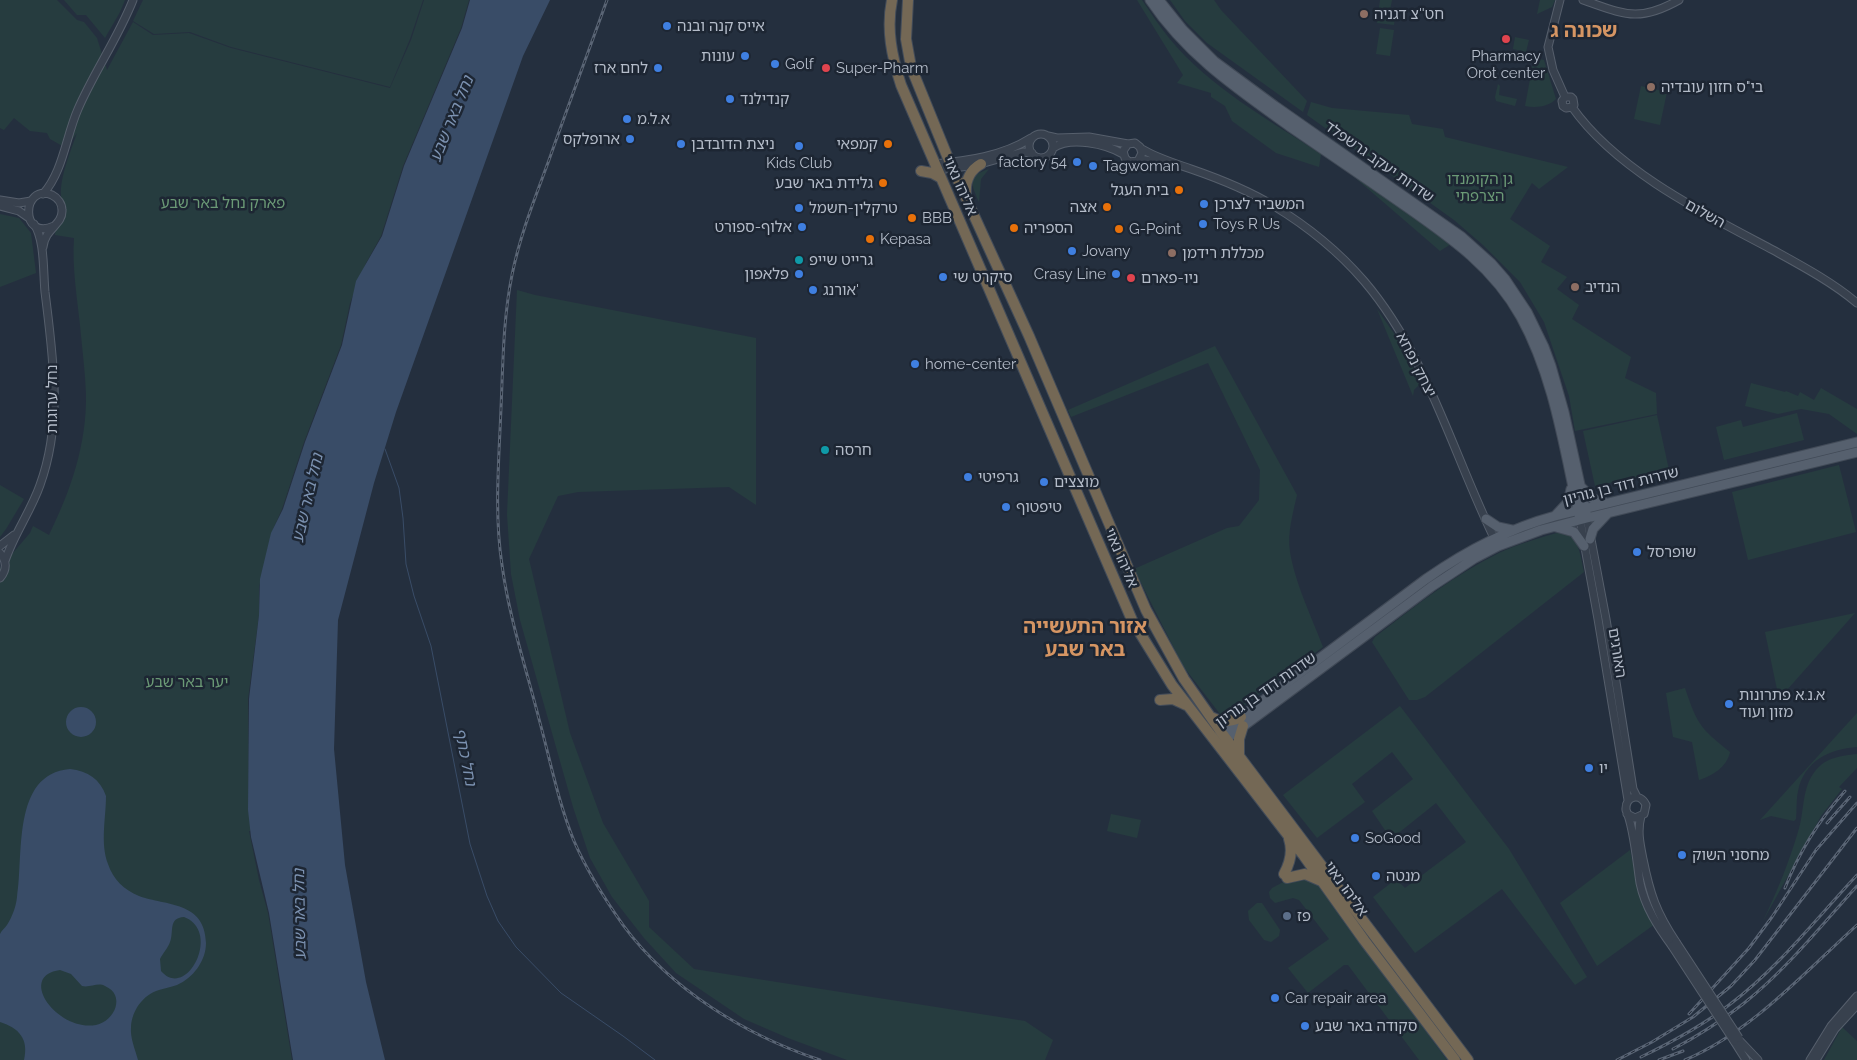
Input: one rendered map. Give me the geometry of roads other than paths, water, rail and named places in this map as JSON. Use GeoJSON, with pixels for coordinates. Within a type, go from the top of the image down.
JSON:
{"type":"FeatureCollection","features":[{"type":"Feature","properties":{"kind":"highway","name":"אליהו נאוי"},"geometry":{"type":"LineString","coordinates":[[892,0],[889,26],[893,57],[901,85],[1117,588],[1142,638],[1172,685],[1455,1060]]}},
{"type":"Feature","properties":{"kind":"highway","name":"אליהו נאוי"},"geometry":{"type":"LineString","coordinates":[[908,0],[906,39],[911,67],[952,166],[1029,336],[1146,610],[1184,679],[1210,716],[1468,1060]]}},
{"type":"Feature","properties":{"kind":"highway"},"geometry":{"type":"LineString","coordinates":[[927,160],[935,167],[932,173],[920,168],[927,160]]}},
{"type":"Feature","properties":{"kind":"highway"},"geometry":{"type":"LineString","coordinates":[[967,200],[968,176],[981,164]]}},
{"type":"Feature","properties":{"kind":"highway"},"geometry":{"type":"LineString","coordinates":[[1160,700],[1173,699],[1188,706]]}},
{"type":"Feature","properties":{"kind":"highway"},"geometry":{"type":"LineString","coordinates":[[1210,716],[1217,720],[1242,721],[1239,756]]}},
{"type":"Feature","properties":{"kind":"highway"},"geometry":{"type":"LineString","coordinates":[[1289,838],[1292,848],[1285,876],[1305,874],[1322,882]]}},
{"type":"Feature","properties":{"kind":"main road","name":"שדרות יעקב גרשפלד"},"geometry":{"type":"LineString","coordinates":[[1150,0],[1177,35],[1209,67],[1457,243],[1486,268],[1520,316],[1537,350],[1552,396],[1576,484]]}},
{"type":"Feature","properties":{"kind":"main road","name":"שדרות יעקב גרשפלד"},"geometry":{"type":"LineString","coordinates":[[1159,0],[1193,42],[1232,76],[1473,245],[1505,279],[1527,312],[1544,346],[1564,412],[1582,514]]}},
{"type":"Feature","properties":{"kind":"main road","name":"שדרות דוד בן גוריון"},"geometry":{"type":"LineString","coordinates":[[1608,508],[1857,442]]}},
{"type":"Feature","properties":{"kind":"main road","name":"שדרות דוד בן גוריון"},"geometry":{"type":"LineString","coordinates":[[1496,542],[1512,530],[1555,516],[1582,514],[1857,452]]}},
{"type":"Feature","properties":{"kind":"main road"},"geometry":{"type":"LineString","coordinates":[[1553,526],[1574,532],[1587,543],[1608,508],[1593,499],[1576,484],[1568,502],[1555,516]]}},
{"type":"Feature","properties":{"kind":"main road","name":"שדרות דוד בן גוריון"},"geometry":{"type":"LineString","coordinates":[[1215,742],[1426,579],[1471,550],[1553,526],[1582,514]]}},
{"type":"Feature","properties":{"kind":"main road"},"geometry":{"type":"LineString","coordinates":[[1486,519],[1498,527],[1512,530]]}},
{"type":"Feature","properties":{"kind":"street"},"geometry":{"type":"LineString","coordinates":[[43,194],[50,186],[57,170],[77,111],[134,0]]}},
{"type":"Feature","properties":{"kind":"street"},"geometry":{"type":"LineString","coordinates":[[1552,70],[1548,47],[1560,0]]}},
{"type":"Feature","properties":{"kind":"street"},"geometry":{"type":"LineString","coordinates":[[1552,70],[1554,39],[1563,3],[1566,0]]}},
{"type":"Feature","properties":{"kind":"street"},"geometry":{"type":"LineString","coordinates":[[1584,0],[1615,12],[1633,14],[1660,9],[1679,0]]}},
{"type":"Feature","properties":{"kind":"street","name":"השלום"},"geometry":{"type":"LineString","coordinates":[[1552,70],[1565,97],[1573,99],[1574,104],[1572,107],[1582,122],[1632,166],[1669,192],[1805,268],[1856,302]]}},
{"type":"Feature","properties":{"kind":"street"},"geometry":{"type":"LineString","coordinates":[[952,166],[997,154],[1021,145],[1038,134],[1057,138],[1089,137],[1128,144],[1135,143],[1142,149],[1140,159],[1135,162],[1129,162],[1123,154],[1106,146],[1089,143],[1063,144],[1052,148]]}},
{"type":"Feature","properties":{"kind":"street"},"geometry":{"type":"LineString","coordinates":[[1032,138],[1029,146],[1032,153],[1036,157],[1043,157],[1049,154],[1052,148],[1052,141],[1048,136]]}},
{"type":"Feature","properties":{"kind":"street"},"geometry":{"type":"LineString","coordinates":[[1123,154],[1128,144]]}},
{"type":"Feature","properties":{"kind":"street","name":"יצחק נפחא"},"geometry":{"type":"LineString","coordinates":[[1142,149],[1255,195],[1288,215],[1316,236],[1364,280],[1409,347],[1426,381],[1496,542]]}},
{"type":"Feature","properties":{"kind":"street"},"geometry":{"type":"LineString","coordinates":[[935,167],[981,164],[1018,153],[1032,153]]}},
{"type":"Feature","properties":{"kind":"street","name":"יצחק נפחא"},"geometry":{"type":"LineString","coordinates":[[1140,159],[1156,161],[1224,186],[1288,215]]}},
{"type":"Feature","properties":{"kind":"street"},"geometry":{"type":"LineString","coordinates":[[0,206],[19,211],[32,222],[44,228],[54,226],[60,220],[62,213],[62,206],[58,199],[56,186],[57,170]]}},
{"type":"Feature","properties":{"kind":"street"},"geometry":{"type":"LineString","coordinates":[[32,222],[28,210],[32,201],[37,196],[43,194],[51,195],[58,199]]}},
{"type":"Feature","properties":{"kind":"street"},"geometry":{"type":"LineString","coordinates":[[0,200],[19,203],[32,201]]}},
{"type":"Feature","properties":{"kind":"street","name":"נחל ערוגות"},"geometry":{"type":"LineString","coordinates":[[0,578],[4,572],[5,561],[16,533],[31,506],[45,472],[54,420],[54,387],[42,257],[39,236],[32,222]]}},
{"type":"Feature","properties":{"kind":"street","name":"נחל ערוגות"},"geometry":{"type":"LineString","coordinates":[[42,257],[45,238],[54,226]]}},
{"type":"Feature","properties":{"kind":"street","name":"האורגים"},"geometry":{"type":"LineString","coordinates":[[1582,514],[1628,800]]}},
{"type":"Feature","properties":{"kind":"street","name":"נחל ערוגות"},"geometry":{"type":"LineString","coordinates":[[0,546],[16,533]]}},
{"type":"Feature","properties":{"kind":"street","name":"האורגים"},"geometry":{"type":"LineString","coordinates":[[1587,543],[1606,619],[1633,788],[1637,797]]}},
{"type":"Feature","properties":{"kind":"street"},"geometry":{"type":"LineString","coordinates":[[0,553],[5,561]]}},
{"type":"Feature","properties":{"kind":"street"},"geometry":{"type":"LineString","coordinates":[[1674,944],[1657,925],[1641,886],[1625,807],[1628,800],[1637,797],[1643,799],[1646,805],[1645,811],[1641,816],[1639,837],[1648,886],[1658,912],[1674,944],[1753,1060]]}},
{"type":"Feature","properties":{"kind":"street"},"geometry":{"type":"LineString","coordinates":[[1627,814],[1636,818],[1641,816]]}},
{"type":"Feature","properties":{"kind":"street"},"geometry":{"type":"LineString","coordinates":[[1810,1060],[1831,1026],[1857,996]]}},
{"type":"Feature","properties":{"kind":"street"},"geometry":{"type":"LineString","coordinates":[[1818,1060],[1828,1039],[1857,1005]]}},
{"type":"Feature","properties":{"kind":"street"},"geometry":{"type":"LineString","coordinates":[[1738,1040],[1739,1049],[1745,1060]]}},
{"type":"Feature","properties":{"kind":"street"},"geometry":{"type":"LineString","coordinates":[[1738,1040],[1758,1060]]}},
{"type":"Feature","properties":{"kind":"water","name":"נחל באר שבע"},"geometry":{"type":"Polygon","coordinates":[[[470,0],[550,0],[523,56],[396,412],[374,483],[338,620],[334,749],[345,865],[366,982],[385,1060],[293,1060],[269,913],[251,837],[248,810],[249,699],[259,615],[260,579],[271,533],[283,509],[305,442],[342,345],[356,281],[382,236],[404,166],[462,28],[470,0]]]}},
{"type":"Feature","properties":{"kind":"water"},"geometry":{"type":"Polygon","coordinates":[[[81,707],[92,711],[96,722],[92,733],[81,737],[70,733],[66,722],[70,711],[81,707]]]}},
{"type":"Feature","properties":{"kind":"water"},"geometry":{"type":"Polygon","coordinates":[[[70,769],[88,774],[97,781],[106,796],[104,848],[108,864],[116,879],[129,891],[139,896],[182,907],[191,912],[199,919],[204,929],[205,950],[198,968],[183,982],[153,992],[143,999],[136,1009],[131,1031],[138,1060],[24,1060],[25,1046],[21,1035],[7,1024],[0,1022],[0,934],[9,922],[16,904],[21,840],[29,801],[38,785],[51,774],[70,769]],[[184,917],[174,922],[170,942],[160,959],[161,971],[171,978],[181,977],[190,971],[200,948],[200,936],[195,925],[184,917]],[[60,970],[47,974],[42,982],[42,992],[47,1002],[56,1012],[68,1020],[82,1025],[103,1023],[113,1013],[116,1001],[115,995],[111,990],[102,985],[82,986],[71,974],[60,970]]]}},
{"type":"Feature","properties":{"kind":"waterway","name":"נחל כתף"},"geometry":{"type":"LineString","coordinates":[[385,449],[399,488],[406,564],[414,596],[431,646],[470,844],[487,896],[498,921],[516,947],[561,993],[655,1060]]}},
{"type":"Feature","properties":{"kind":"railway"},"geometry":{"type":"LineString","coordinates":[[607,0],[528,217],[515,260],[509,292],[505,325],[498,467],[498,526],[509,604],[568,826],[584,863],[616,915],[642,948],[663,970],[711,1007],[764,1037],[820,1060]]}},
{"type":"Feature","properties":{"kind":"railway"},"geometry":{"type":"LineString","coordinates":[[1785,888],[1811,836],[1845,791]]}},
{"type":"Feature","properties":{"kind":"railway"},"geometry":{"type":"LineString","coordinates":[[1827,823],[1850,797]]}},
{"type":"Feature","properties":{"kind":"railway"},"geometry":{"type":"LineString","coordinates":[[1689,1014],[1749,948],[1816,850],[1857,803]]}},
{"type":"Feature","properties":{"kind":"railway"},"geometry":{"type":"LineString","coordinates":[[1617,1060],[1652,1042],[1693,1017],[1731,986],[1755,960],[1857,828]]}},
{"type":"Feature","properties":{"kind":"railway"},"geometry":{"type":"LineString","coordinates":[[1641,1057],[1697,1027],[1747,991],[1796,943],[1857,875]]}},
{"type":"Feature","properties":{"kind":"railway"},"geometry":{"type":"LineString","coordinates":[[1673,1049],[1718,1022],[1759,991],[1803,947],[1857,886]]}},
{"type":"Feature","properties":{"kind":"railway"},"geometry":{"type":"LineString","coordinates":[[1685,1060],[1709,1048],[1754,1018],[1857,925]]}},
{"type":"Feature","properties":{"kind":"railway"},"geometry":{"type":"LineString","coordinates":[[1659,1060],[1683,1051]]}},
{"type":"Feature","properties":{"kind":"place","name":"חט''צ דגניה"},"geometry":{"type":"Point","coordinates":[1364,14]}},
{"type":"Feature","properties":{"kind":"place","name":"אייס קנה ובנה"},"geometry":{"type":"Point","coordinates":[667,26]}},
{"type":"Feature","properties":{"kind":"place","name":"Pharmacy Orot center"},"geometry":{"type":"Point","coordinates":[1506,39]}},
{"type":"Feature","properties":{"kind":"place","name":"עונות"},"geometry":{"type":"Point","coordinates":[745,56]}},
{"type":"Feature","properties":{"kind":"place","name":"Golf"},"geometry":{"type":"Point","coordinates":[775,64]}},
{"type":"Feature","properties":{"kind":"place","name":"לחם ארז"},"geometry":{"type":"Point","coordinates":[658,68]}},
{"type":"Feature","properties":{"kind":"place","name":"Super-Pharm"},"geometry":{"type":"Point","coordinates":[826,68]}},
{"type":"Feature","properties":{"kind":"place","name":"בי\"ס חזון עובדיה"},"geometry":{"type":"Point","coordinates":[1651,87]}},
{"type":"Feature","properties":{"kind":"place","name":"קנדילנד"},"geometry":{"type":"Point","coordinates":[730,99]}},
{"type":"Feature","properties":{"kind":"place","name":"א.ל.מ"},"geometry":{"type":"Point","coordinates":[627,119]}},
{"type":"Feature","properties":{"kind":"place","name":"ארופלקס"},"geometry":{"type":"Point","coordinates":[630,139]}},
{"type":"Feature","properties":{"kind":"place","name":"ניצת הדובדבן"},"geometry":{"type":"Point","coordinates":[681,144]}},
{"type":"Feature","properties":{"kind":"place","name":"קמפאי"},"geometry":{"type":"Point","coordinates":[888,144]}},
{"type":"Feature","properties":{"kind":"place","name":"Kids Club"},"geometry":{"type":"Point","coordinates":[799,146]}},
{"type":"Feature","properties":{"kind":"place","name":"factory 54"},"geometry":{"type":"Point","coordinates":[1077,162]}},
{"type":"Feature","properties":{"kind":"place","name":"Tagwoman"},"geometry":{"type":"Point","coordinates":[1093,166]}},
{"type":"Feature","properties":{"kind":"place","name":"גלידת באר שבע"},"geometry":{"type":"Point","coordinates":[883,183]}},
{"type":"Feature","properties":{"kind":"place","name":"בית העגל"},"geometry":{"type":"Point","coordinates":[1179,190]}},
{"type":"Feature","properties":{"kind":"place","name":"המשביר לצרכן"},"geometry":{"type":"Point","coordinates":[1204,204]}},
{"type":"Feature","properties":{"kind":"place","name":"אצה"},"geometry":{"type":"Point","coordinates":[1107,207]}},
{"type":"Feature","properties":{"kind":"place","name":"טרקלין-חשמל"},"geometry":{"type":"Point","coordinates":[799,208]}},
{"type":"Feature","properties":{"kind":"place","name":"BBB"},"geometry":{"type":"Point","coordinates":[912,218]}},
{"type":"Feature","properties":{"kind":"place","name":"Toys R Us"},"geometry":{"type":"Point","coordinates":[1203,224]}},
{"type":"Feature","properties":{"kind":"place","name":"אלוף-ספורט"},"geometry":{"type":"Point","coordinates":[802,227]}},
{"type":"Feature","properties":{"kind":"place","name":"הספריה"},"geometry":{"type":"Point","coordinates":[1014,228]}},
{"type":"Feature","properties":{"kind":"place","name":"G-Point"},"geometry":{"type":"Point","coordinates":[1119,229]}},
{"type":"Feature","properties":{"kind":"place","name":"Kepasa"},"geometry":{"type":"Point","coordinates":[870,239]}},
{"type":"Feature","properties":{"kind":"place","name":"Jovany"},"geometry":{"type":"Point","coordinates":[1072,251]}},
{"type":"Feature","properties":{"kind":"place","name":"מכללת רידמן"},"geometry":{"type":"Point","coordinates":[1172,253]}},
{"type":"Feature","properties":{"kind":"place","name":"גרייט שייפ"},"geometry":{"type":"Point","coordinates":[799,260]}},
{"type":"Feature","properties":{"kind":"place","name":"פלאפון"},"geometry":{"type":"Point","coordinates":[799,274]}},
{"type":"Feature","properties":{"kind":"place","name":"Crasy Line"},"geometry":{"type":"Point","coordinates":[1116,274]}},
{"type":"Feature","properties":{"kind":"place","name":"סיקרט שי"},"geometry":{"type":"Point","coordinates":[943,277]}},
{"type":"Feature","properties":{"kind":"place","name":"ניו-פארם"},"geometry":{"type":"Point","coordinates":[1131,278]}},
{"type":"Feature","properties":{"kind":"place","name":"הנדיב"},"geometry":{"type":"Point","coordinates":[1575,287]}},
{"type":"Feature","properties":{"kind":"place","name":"אורנג'"},"geometry":{"type":"Point","coordinates":[813,290]}},
{"type":"Feature","properties":{"kind":"place","name":"home-center"},"geometry":{"type":"Point","coordinates":[915,364]}},
{"type":"Feature","properties":{"kind":"place","name":"חרסה"},"geometry":{"type":"Point","coordinates":[825,450]}},
{"type":"Feature","properties":{"kind":"place","name":"גרפיטי"},"geometry":{"type":"Point","coordinates":[968,477]}},
{"type":"Feature","properties":{"kind":"place","name":"מוצצים"},"geometry":{"type":"Point","coordinates":[1044,482]}},
{"type":"Feature","properties":{"kind":"place","name":"טיפטוף"},"geometry":{"type":"Point","coordinates":[1006,507]}},
{"type":"Feature","properties":{"kind":"place","name":"שופרסל"},"geometry":{"type":"Point","coordinates":[1637,552]}},
{"type":"Feature","properties":{"kind":"place","name":"א.נ.א פתרונות מזון ועוד"},"geometry":{"type":"Point","coordinates":[1729,704]}},
{"type":"Feature","properties":{"kind":"place","name":"יו"},"geometry":{"type":"Point","coordinates":[1589,768]}},
{"type":"Feature","properties":{"kind":"place","name":"SoGood"},"geometry":{"type":"Point","coordinates":[1355,838]}},
{"type":"Feature","properties":{"kind":"place","name":"מחסני השוק"},"geometry":{"type":"Point","coordinates":[1682,855]}},
{"type":"Feature","properties":{"kind":"place","name":"מנטה"},"geometry":{"type":"Point","coordinates":[1376,876]}},
{"type":"Feature","properties":{"kind":"place","name":"פז"},"geometry":{"type":"Point","coordinates":[1287,916]}},
{"type":"Feature","properties":{"kind":"place","name":"Car repair area"},"geometry":{"type":"Point","coordinates":[1275,998]}},
{"type":"Feature","properties":{"kind":"place","name":"סקודה באר שבע"},"geometry":{"type":"Point","coordinates":[1305,1026]}},
{"type":"Feature","properties":{"kind":"district","name":"שכונה ג"},"geometry":{"type":"Point","coordinates":[1584,31]}},
{"type":"Feature","properties":{"kind":"district","name":"אזור התעשייה באר שבע"},"geometry":{"type":"Point","coordinates":[1085,638]}},
{"type":"Feature","properties":{"kind":"park label","name":"גן הקומנדו הצרפתי"},"geometry":{"type":"Point","coordinates":[1480,188]}},
{"type":"Feature","properties":{"kind":"park label","name":"פארק נחל באר שבע"},"geometry":{"type":"Point","coordinates":[223,203]}},
{"type":"Feature","properties":{"kind":"park label","name":"יער באר שבע"},"geometry":{"type":"Point","coordinates":[187,682]}}]}
